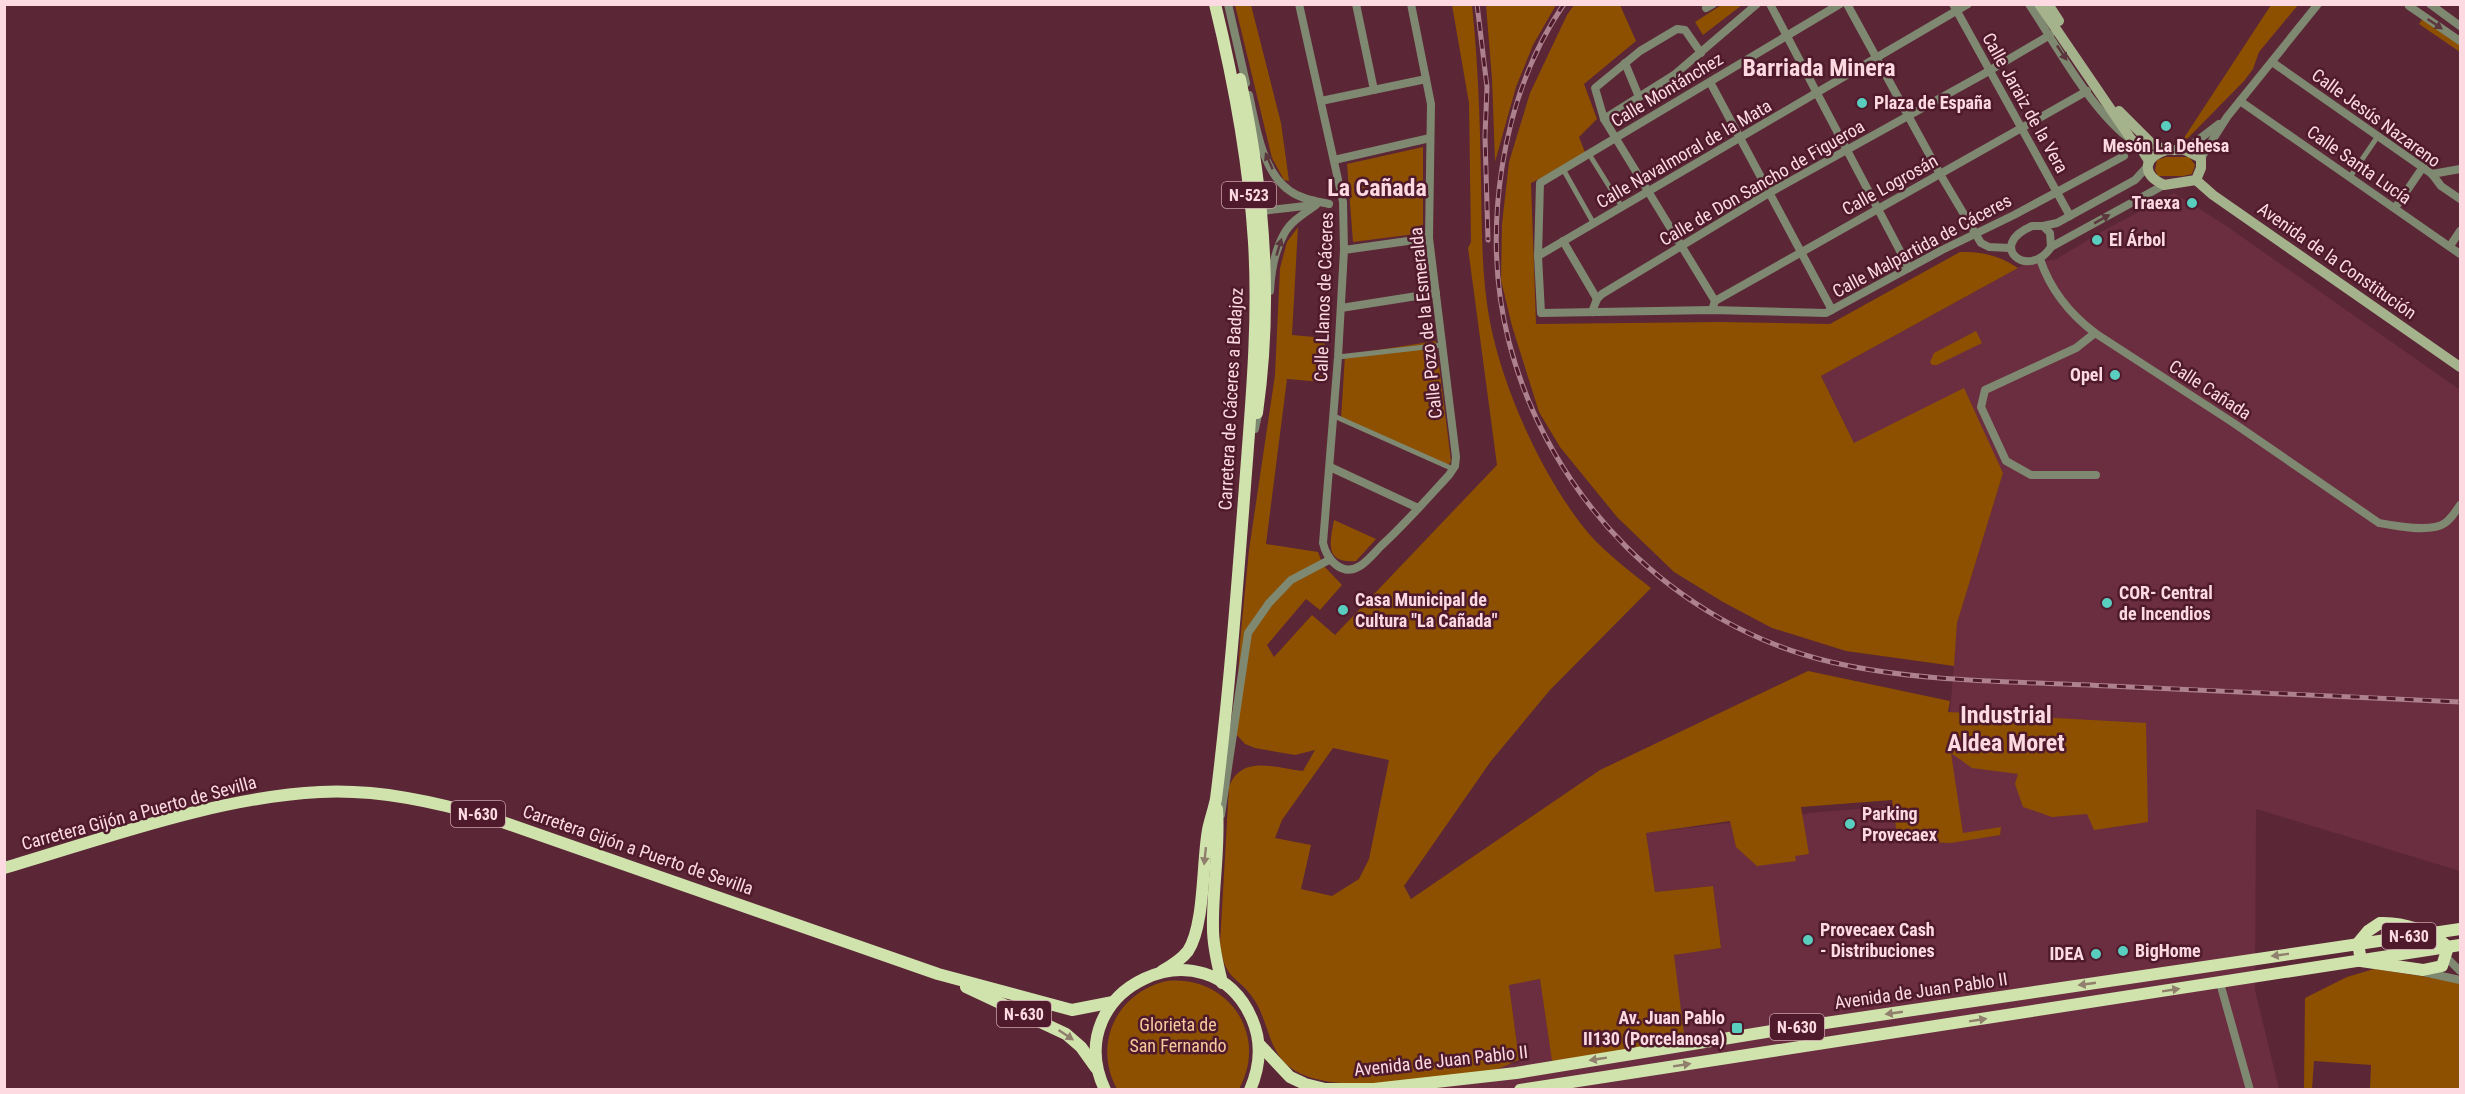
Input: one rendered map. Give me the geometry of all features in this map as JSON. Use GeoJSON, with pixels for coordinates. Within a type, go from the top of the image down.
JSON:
{"type":"FeatureCollection","features":[{"type":"Feature","properties":{"kind":"highway","name":"Carretera de Cáceres a Badajoz"},"geometry":{"type":"LineString","coordinates":[[1215,4],[1230,69],[1247,176],[1254,241],[1257,322],[1241,533],[1216,799]]}},
{"type":"Feature","properties":{"kind":"highway","name":"Carretera de Cáceres a Badajoz"},"geometry":{"type":"LineString","coordinates":[[1223,4],[1250,125],[1262,211],[1264,303],[1261,390],[1255,429]]}},
{"type":"Feature","properties":{"kind":"highway","name":"N-523"},"geometry":{"type":"LineString","coordinates":[[1241,533],[1255,429]]}},
{"type":"Feature","properties":{"kind":"highway","name":"Carretera Gijón a Puerto de Sevilla"},"geometry":{"type":"LineString","coordinates":[[4,868],[202,811],[258,799],[321,792],[372,793],[432,802],[491,818],[938,974],[1072,1010],[1113,1002]]}},
{"type":"Feature","properties":{"kind":"highway"},"geometry":{"type":"LineString","coordinates":[[1216,799],[1218,828],[1212,929],[1215,957],[1222,983]]}},
{"type":"Feature","properties":{"kind":"highway"},"geometry":{"type":"LineString","coordinates":[[1162,971],[1187,952],[1195,932],[1208,830],[1216,799]]}},
{"type":"Feature","properties":{"kind":"highway","name":"Avenida de Juan Pablo II"},"geometry":{"type":"LineString","coordinates":[[1258,1044],[1290,1077],[1305,1084],[1325,1089],[1374,1089],[1516,1073],[1778,1030],[2460,929]]}},
{"type":"Feature","properties":{"kind":"highway","name":"N-630"},"geometry":{"type":"LineString","coordinates":[[2429,934],[2452,949]]}},
{"type":"Feature","properties":{"kind":"highway","name":"N-630"},"geometry":{"type":"LineString","coordinates":[[2358,943],[2361,961]]}},
{"type":"Feature","properties":{"kind":"highway"},"geometry":{"type":"LineString","coordinates":[[2361,961],[2410,968],[2437,969],[2442,966],[2452,949]]}},
{"type":"Feature","properties":{"kind":"highway","name":"Avenida de Juan Pablo II"},"geometry":{"type":"LineString","coordinates":[[1520,1089],[2452,949]]}},
{"type":"Feature","properties":{"kind":"highway","name":"N-630"},"geometry":{"type":"LineString","coordinates":[[1104,1088],[1098,1070],[1096,1052],[1103,1018],[1113,1002],[1136,981],[1162,971],[1191,971],[1222,983],[1235,994],[1254,1023],[1258,1044],[1257,1070],[1250,1089]]}},
{"type":"Feature","properties":{"kind":"highway","name":"Carretera Gijón a Puerto de Sevilla"},"geometry":{"type":"LineString","coordinates":[[938,974],[1066,1034],[1081,1047],[1098,1070]]}},
{"type":"Feature","properties":{"kind":"main road"},"geometry":{"type":"LineString","coordinates":[[2039,4],[2131,139],[2140,147],[2148,164],[2150,176],[2164,185],[2196,180],[2201,168],[2200,158],[2185,150],[2166,150],[2155,154],[2148,164]]}},
{"type":"Feature","properties":{"kind":"main road"},"geometry":{"type":"LineString","coordinates":[[2048,4],[2121,114],[2152,144],[2166,150]]}},
{"type":"Feature","properties":{"kind":"main road","name":"Avenida de la Constitución"},"geometry":{"type":"LineString","coordinates":[[2196,180],[2213,195],[2460,367]]}},
{"type":"Feature","properties":{"kind":"street"},"geometry":{"type":"LineString","coordinates":[[1228,4],[1267,161],[1280,183],[1291,192],[1329,204]]}},
{"type":"Feature","properties":{"kind":"street","name":"Calle Llanos de Cáceres"},"geometry":{"type":"LineString","coordinates":[[1299,4],[1342,202],[1344,250],[1341,308],[1323,543],[1329,560]]}},
{"type":"Feature","properties":{"kind":"street"},"geometry":{"type":"LineString","coordinates":[[1356,4],[1374,90]]}},
{"type":"Feature","properties":{"kind":"street","name":"Calle Pozo de la Esmeralda"},"geometry":{"type":"LineString","coordinates":[[1411,4],[1431,104],[1429,238],[1456,457],[1453,470]]}},
{"type":"Feature","properties":{"kind":"street"},"geometry":{"type":"LineString","coordinates":[[1604,119],[1674,75],[1757,4]]}},
{"type":"Feature","properties":{"kind":"street"},"geometry":{"type":"LineString","coordinates":[[1770,4],[1910,268]]}},
{"type":"Feature","properties":{"kind":"street","name":"Calle Montánchez"},"geometry":{"type":"LineString","coordinates":[[1538,256],[1540,183],[1840,4]]}},
{"type":"Feature","properties":{"kind":"street"},"geometry":{"type":"LineString","coordinates":[[1846,4],[1981,243],[1989,247],[2010,248]]}},
{"type":"Feature","properties":{"kind":"street","name":"Calle Navalmoral de la Mata"},"geometry":{"type":"LineString","coordinates":[[1538,256],[1875,59],[1955,8],[1968,4]]}},
{"type":"Feature","properties":{"kind":"street"},"geometry":{"type":"LineString","coordinates":[[2029,4],[2087,91],[2115,127],[2131,139]]}},
{"type":"Feature","properties":{"kind":"street"},"geometry":{"type":"LineString","coordinates":[[2200,158],[2240,100],[2318,4]]}},
{"type":"Feature","properties":{"kind":"street"},"geometry":{"type":"LineString","coordinates":[[2430,4],[2460,26]]}},
{"type":"Feature","properties":{"kind":"street"},"geometry":{"type":"LineString","coordinates":[[2410,5],[2460,41]]}},
{"type":"Feature","properties":{"kind":"street","name":"Calle Jaraiz de la Vera"},"geometry":{"type":"LineString","coordinates":[[1955,8],[2070,216]]}},
{"type":"Feature","properties":{"kind":"street"},"geometry":{"type":"LineString","coordinates":[[1701,53],[1685,30],[1677,29],[1640,51],[1595,88],[1604,119],[1715,301],[1712,310]]}},
{"type":"Feature","properties":{"kind":"street","name":"Calle de Don Sancho de Figueroa"},"geometry":{"type":"LineString","coordinates":[[1597,299],[1769,193],[2050,35]]}},
{"type":"Feature","properties":{"kind":"street","name":"Calle Jesús Nazareno"},"geometry":{"type":"LineString","coordinates":[[2272,62],[2423,167],[2441,186],[2460,199]]}},
{"type":"Feature","properties":{"kind":"street"},"geometry":{"type":"LineString","coordinates":[[1625,63],[1639,97]]}},
{"type":"Feature","properties":{"kind":"street"},"geometry":{"type":"LineString","coordinates":[[1230,69],[1248,138],[1257,205],[1262,211]]}},
{"type":"Feature","properties":{"kind":"street"},"geometry":{"type":"LineString","coordinates":[[1321,101],[1426,79]]}},
{"type":"Feature","properties":{"kind":"street"},"geometry":{"type":"LineString","coordinates":[[1710,82],[1832,310]]}},
{"type":"Feature","properties":{"kind":"street","name":"Calle Logrosán"},"geometry":{"type":"LineString","coordinates":[[1715,301],[2087,91]]}},
{"type":"Feature","properties":{"kind":"street","name":"Calle Santa Lucía"},"geometry":{"type":"LineString","coordinates":[[2240,100],[2460,254]]}},
{"type":"Feature","properties":{"kind":"street"},"geometry":{"type":"LineString","coordinates":[[2185,150],[2227,117]]}},
{"type":"Feature","properties":{"kind":"street"},"geometry":{"type":"LineString","coordinates":[[2350,177],[2378,136]]}},
{"type":"Feature","properties":{"kind":"street"},"geometry":{"type":"LineString","coordinates":[[1334,160],[1430,138]]}},
{"type":"Feature","properties":{"kind":"street"},"geometry":{"type":"LineString","coordinates":[[1589,154],[1622,207]]}},
{"type":"Feature","properties":{"kind":"street","name":"Calle Malpartida de Cáceres"},"geometry":{"type":"LineString","coordinates":[[1538,256],[1541,313],[1712,310],[1826,313],[2124,156]]}},
{"type":"Feature","properties":{"kind":"street"},"geometry":{"type":"LineString","coordinates":[[2148,164],[2135,180],[2057,223],[2032,226],[2020,231],[2012,239],[2010,248],[2012,254],[2017,259],[2029,262],[2040,260],[2051,247],[2164,185]]}},
{"type":"Feature","properties":{"kind":"street"},"geometry":{"type":"LineString","coordinates":[[2395,208],[2423,167]]}},
{"type":"Feature","properties":{"kind":"street"},"geometry":{"type":"LineString","coordinates":[[1563,169],[1594,224]]}},
{"type":"Feature","properties":{"kind":"street"},"geometry":{"type":"LineString","coordinates":[[2432,174],[2460,169]]}},
{"type":"Feature","properties":{"kind":"street"},"geometry":{"type":"LineString","coordinates":[[1257,322],[1260,289],[1257,217],[1262,211],[1342,202]]}},
{"type":"Feature","properties":{"kind":"street"},"geometry":{"type":"LineString","coordinates":[[1255,429],[1269,352],[1271,275],[1284,234],[1298,217],[1316,205]]}},
{"type":"Feature","properties":{"kind":"street"},"geometry":{"type":"LineString","coordinates":[[2043,226],[2050,233],[2051,247]]}},
{"type":"Feature","properties":{"kind":"street"},"geometry":{"type":"LineString","coordinates":[[2450,246],[2460,231]]}},
{"type":"Feature","properties":{"kind":"street"},"geometry":{"type":"LineString","coordinates":[[1344,250],[1429,238]]}},
{"type":"Feature","properties":{"kind":"street"},"geometry":{"type":"LineString","coordinates":[[1563,241],[1597,299],[1592,312]]}},
{"type":"Feature","properties":{"kind":"street","name":"Calle Cañada"},"geometry":{"type":"LineString","coordinates":[[2040,260],[2044,272],[2066,307],[2095,333],[2232,422],[2379,523],[2437,527],[2445,523],[2460,505]]}},
{"type":"Feature","properties":{"kind":"street"},"geometry":{"type":"LineString","coordinates":[[1341,308],[1436,293]]}},
{"type":"Feature","properties":{"kind":"street"},"geometry":{"type":"LineString","coordinates":[[2095,333],[2076,348],[1985,390],[1981,407],[2006,461],[2031,475],[2096,475]]}},
{"type":"Feature","properties":{"kind":"street"},"geometry":{"type":"LineString","coordinates":[[1338,357],[1443,345]]}},
{"type":"Feature","properties":{"kind":"street"},"geometry":{"type":"LineString","coordinates":[[1218,828],[1248,633],[1269,603],[1291,580],[1329,560],[1343,568],[1360,566],[1453,470],[1334,416]]}},
{"type":"Feature","properties":{"kind":"street"},"geometry":{"type":"LineString","coordinates":[[1330,467],[1418,508]]}},
{"type":"Feature","properties":{"kind":"street"},"geometry":{"type":"LineString","coordinates":[[2452,949],[2460,971]]}},
{"type":"Feature","properties":{"kind":"street"},"geometry":{"type":"LineString","coordinates":[[2410,968],[2430,975],[2460,980]]}},
{"type":"Feature","properties":{"kind":"street"},"geometry":{"type":"LineString","coordinates":[[2220,983],[2250,1089]]}},
{"type":"Feature","properties":{"kind":"shaded area"},"geometry":{"type":"Polygon","coordinates":[[[2174,193],[2225,225],[2460,390],[2460,871],[2256,809],[2255,990],[2279,1089],[1382,1090],[1381,1077],[1519,1063],[1509,984],[1540,979],[1552,1058],[1681,1039],[1671,955],[1721,948],[1713,886],[1655,892],[1646,833],[1820,812],[1893,806],[1898,841],[1946,765],[1957,623],[2003,473],[1854,443],[1821,376],[2029,262],[2055,260],[2101,232],[2174,193]]]}},
{"type":"Feature","properties":{"kind":"green space"},"geometry":{"type":"Polygon","coordinates":[[[1723,4],[1742,5],[1703,35],[1695,22],[1723,4]]]}},
{"type":"Feature","properties":{"kind":"green space"},"geometry":{"type":"Polygon","coordinates":[[[1235,5],[1251,5],[1281,123],[1289,181],[1284,180],[1272,158],[1235,5]]]}},
{"type":"Feature","properties":{"kind":"green space"},"geometry":{"type":"Polygon","coordinates":[[[1452,5],[1472,5],[1480,134],[1482,250],[1485,286],[1490,322],[1504,374],[1525,428],[1566,503],[1597,542],[1651,588],[1550,690],[1491,761],[1404,886],[1411,899],[1600,770],[1808,671],[1950,701],[1948,712],[2146,723],[2148,822],[2094,830],[2087,814],[2052,817],[2023,807],[2015,784],[2018,774],[1972,768],[1951,753],[1963,833],[2001,827],[2000,835],[1951,843],[1898,841],[1892,800],[1801,807],[1809,854],[1795,856],[1796,861],[1757,866],[1736,847],[1730,821],[1646,833],[1655,892],[1713,886],[1721,948],[1674,955],[1685,1042],[1552,1061],[1540,979],[1509,985],[1519,1060],[1496,1069],[1411,1081],[1367,1084],[1325,1081],[1306,1076],[1283,1061],[1273,1045],[1260,1009],[1249,992],[1225,966],[1220,944],[1229,787],[1242,770],[1251,767],[1271,766],[1303,771],[1315,750],[1295,755],[1255,748],[1245,744],[1235,733],[1240,642],[1249,550],[1275,375],[1280,268],[1287,242],[1298,227],[1292,335],[1325,338],[1323,382],[1287,379],[1266,544],[1318,552],[1323,565],[1342,585],[1320,610],[1306,599],[1267,645],[1274,657],[1312,615],[1335,635],[1497,465],[1468,248],[1471,242],[1469,103],[1452,5]],[[1333,748],[1282,820],[1275,838],[1311,845],[1301,889],[1332,896],[1359,879],[1369,859],[1389,760],[1333,748]]]}},
{"type":"Feature","properties":{"kind":"green space"},"geometry":{"type":"Polygon","coordinates":[[[1486,5],[1556,5],[1533,45],[1516,87],[1495,162],[1492,79],[1486,5]]]}},
{"type":"Feature","properties":{"kind":"green space"},"geometry":{"type":"Polygon","coordinates":[[[1574,5],[1620,5],[1636,41],[1584,84],[1597,119],[1579,137],[1586,155],[1531,183],[1536,324],[1720,322],[1830,324],[1960,252],[1991,255],[2018,268],[1821,376],[1854,443],[1964,388],[2003,473],[1957,623],[1954,666],[1846,651],[1772,628],[1723,602],[1674,572],[1617,517],[1560,447],[1539,412],[1512,326],[1501,280],[1502,224],[1509,162],[1530,93],[1574,5]]]}},
{"type":"Feature","properties":{"kind":"green space"},"geometry":{"type":"Polygon","coordinates":[[[2271,5],[2298,5],[2259,52],[2253,69],[2244,81],[2188,138],[2182,141],[2271,5]]]}},
{"type":"Feature","properties":{"kind":"green space"},"geometry":{"type":"Polygon","coordinates":[[[2423,18],[2460,44],[2460,52],[2419,24],[2423,18]]]}},
{"type":"Feature","properties":{"kind":"green space"},"geometry":{"type":"Polygon","coordinates":[[[1423,147],[1423,233],[1353,242],[1347,164],[1423,147]]]}},
{"type":"Feature","properties":{"kind":"green space"},"geometry":{"type":"Polygon","coordinates":[[[2166,157],[2189,157],[2195,165],[2192,174],[2158,176],[2155,170],[2157,160],[2166,157]]]}},
{"type":"Feature","properties":{"kind":"green space"},"geometry":{"type":"Polygon","coordinates":[[[1976,331],[1982,343],[1937,365],[1932,365],[1930,362],[1934,353],[1976,331]]]}},
{"type":"Feature","properties":{"kind":"green space"},"geometry":{"type":"Polygon","coordinates":[[[1436,341],[1451,461],[1447,467],[1341,419],[1345,355],[1436,341]]]}},
{"type":"Feature","properties":{"kind":"green space"},"geometry":{"type":"Polygon","coordinates":[[[1334,520],[1376,539],[1356,561],[1338,559],[1334,555],[1331,536],[1334,520]]]}},
{"type":"Feature","properties":{"kind":"green space"},"geometry":{"type":"Polygon","coordinates":[[[2374,969],[2460,982],[2460,1089],[2370,1089],[2371,1065],[2314,1061],[2312,1089],[2304,1090],[2305,998],[2347,977],[2374,969]]]}},
{"type":"Feature","properties":{"kind":"green space","name":"Glorieta de San Fernando"},"geometry":{"type":"Polygon","coordinates":[[[1167,981],[1189,982],[1208,988],[1224,998],[1237,1012],[1245,1030],[1249,1048],[1247,1069],[1239,1089],[1117,1089],[1110,1072],[1107,1055],[1114,1022],[1135,996],[1149,987],[1167,981]]]}},
{"type":"Feature","properties":{"kind":"railway"},"geometry":{"type":"LineString","coordinates":[[1477,4],[1487,87],[1485,136],[1488,240]]}},
{"type":"Feature","properties":{"kind":"railway"},"geometry":{"type":"LineString","coordinates":[[1564,4],[1542,41],[1524,81],[1511,123],[1502,167],[1497,212],[1497,257],[1501,300],[1509,342],[1528,399],[1554,453],[1587,502],[1626,547],[1671,586],[1720,618],[1774,644],[1831,662],[1899,674],[1969,680],[2460,702]]}},
{"type":"Feature","properties":{"kind":"place","name":"Plaza de España"},"geometry":{"type":"Point","coordinates":[1862,103]}},
{"type":"Feature","properties":{"kind":"place","name":"Mesón La Dehesa"},"geometry":{"type":"Point","coordinates":[2166,126]}},
{"type":"Feature","properties":{"kind":"place","name":"Traexa"},"geometry":{"type":"Point","coordinates":[2192,203]}},
{"type":"Feature","properties":{"kind":"place","name":"El Árbol"},"geometry":{"type":"Point","coordinates":[2097,240]}},
{"type":"Feature","properties":{"kind":"place","name":"Opel"},"geometry":{"type":"Point","coordinates":[2115,375]}},
{"type":"Feature","properties":{"kind":"place","name":"COR- Central de Incendios"},"geometry":{"type":"Point","coordinates":[2107,603]}},
{"type":"Feature","properties":{"kind":"place","name":"Casa Municipal de Cultura \"La Cañada\""},"geometry":{"type":"Point","coordinates":[1343,610]}},
{"type":"Feature","properties":{"kind":"place","name":"Parking Provecaex"},"geometry":{"type":"Point","coordinates":[1850,824]}},
{"type":"Feature","properties":{"kind":"place","name":"Provecaex Cash - Distribuciones"},"geometry":{"type":"Point","coordinates":[1808,940]}},
{"type":"Feature","properties":{"kind":"place","name":"BigHome"},"geometry":{"type":"Point","coordinates":[2123,951]}},
{"type":"Feature","properties":{"kind":"place","name":"IDEA"},"geometry":{"type":"Point","coordinates":[2096,954]}},
{"type":"Feature","properties":{"kind":"place","name":"Av. Juan Pablo II130 (Porcelanosa)"},"geometry":{"type":"Point","coordinates":[1737,1028]}},
{"type":"Feature","properties":{"kind":"district","name":"Barriada Minera"},"geometry":{"type":"Point","coordinates":[1819,68]}},
{"type":"Feature","properties":{"kind":"district","name":"La Cañada"},"geometry":{"type":"Point","coordinates":[1377,188]}},
{"type":"Feature","properties":{"kind":"district","name":"Industrial Aldea Moret"},"geometry":{"type":"Point","coordinates":[2006,729]}}]}
